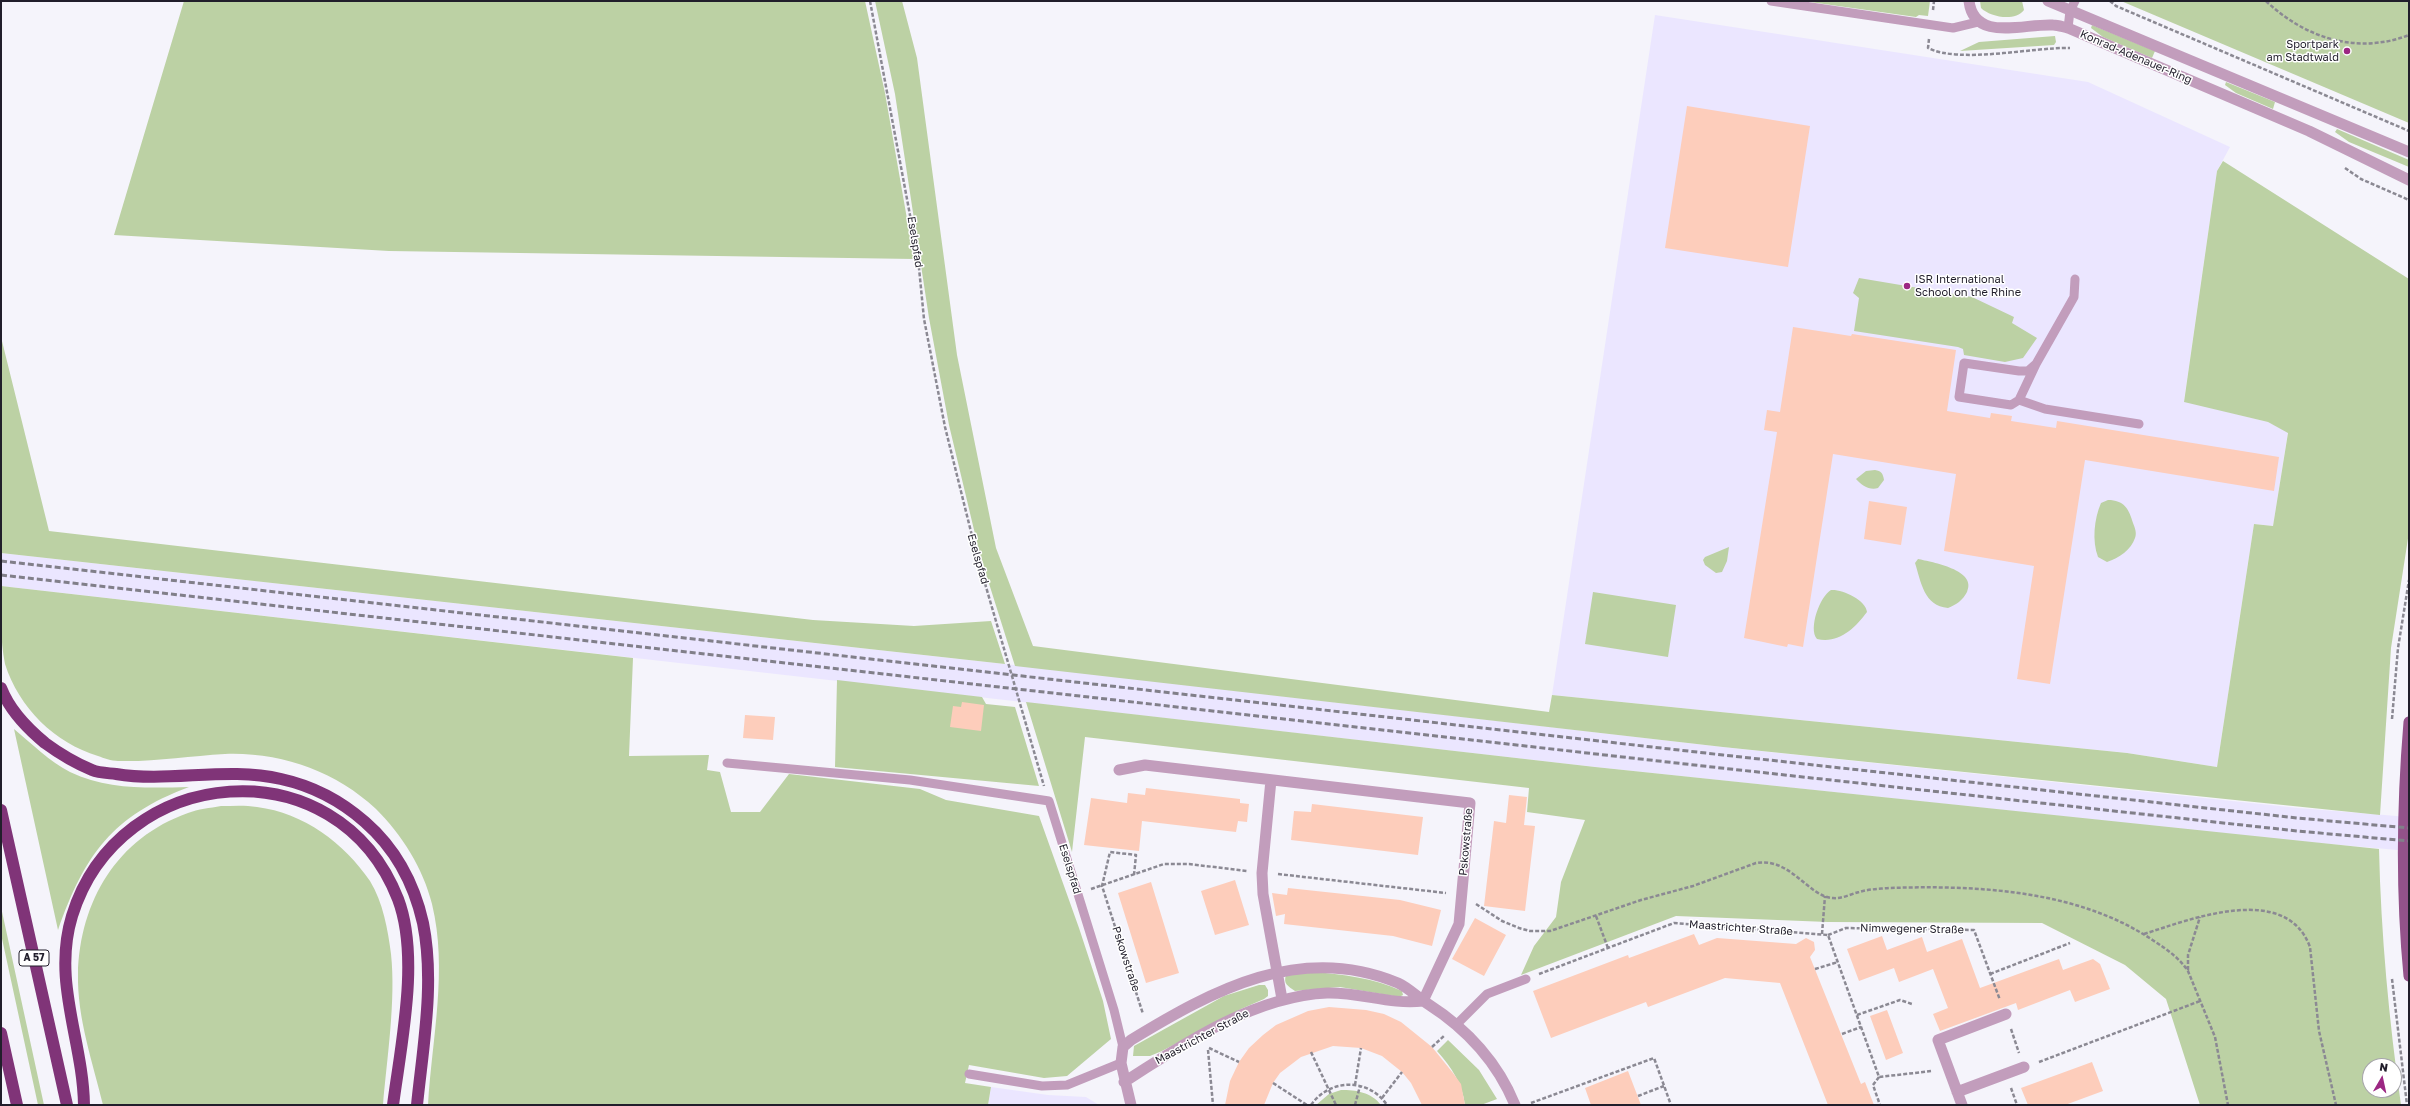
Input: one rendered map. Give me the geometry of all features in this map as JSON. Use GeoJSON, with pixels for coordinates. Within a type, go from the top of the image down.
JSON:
{"type":"FeatureCollection","features":[{"type":"Feature","properties":{"kind":"highway"},"geometry":{"type":"LineString","coordinates":[[1,688],[4,697],[31,732],[61,755],[93,771],[131,777],[244,774],[280,778],[317,789],[349,808],[378,834],[402,865],[416,896],[423,924],[427,957],[427,1009],[417,1105]]}},
{"type":"Feature","properties":{"kind":"highway"},"geometry":{"type":"LineString","coordinates":[[84,1105],[83,1078],[66,999],[64,956],[72,917],[86,883],[110,850],[138,824],[171,805],[206,794],[243,790],[279,794],[316,808],[339,821],[364,844],[385,871],[398,900],[406,932],[408,958],[405,1009],[393,1105]]}},
{"type":"Feature","properties":{"kind":"highway","name":"A 57"},"geometry":{"type":"LineString","coordinates":[[1,810],[67,1105]]}},
{"type":"Feature","properties":{"kind":"highway"},"geometry":{"type":"LineString","coordinates":[[1,1033],[17,1105]]}},
{"type":"Feature","properties":{"kind":"main road"},"geometry":{"type":"LineString","coordinates":[[2409,722],[2404,804],[2405,900],[2409,976]]}},
{"type":"Feature","properties":{"kind":"street"},"geometry":{"type":"LineString","coordinates":[[1969,1],[1970,10],[1978,22]]}},
{"type":"Feature","properties":{"kind":"street","name":"Konrad-Adenauer-Ring"},"geometry":{"type":"LineString","coordinates":[[2048,1],[2073,6],[2409,152]]}},
{"type":"Feature","properties":{"kind":"street","name":"Konrad-Adenauer-Ring"},"geometry":{"type":"LineString","coordinates":[[1978,22],[1998,28],[2053,25],[2068,28],[2309,131],[2409,180]]}},
{"type":"Feature","properties":{"kind":"street"},"geometry":{"type":"LineString","coordinates":[[2309,131],[2317,113]]}},
{"type":"Feature","properties":{"kind":"street","name":"Pskowstraße"},"geometry":{"type":"LineString","coordinates":[[1119,770],[1145,764],[1470,803],[1459,924],[1423,1001]]}},
{"type":"Feature","properties":{"kind":"street"},"geometry":{"type":"LineString","coordinates":[[1271,780],[1262,873],[1262,894],[1282,999]]}},
{"type":"Feature","properties":{"kind":"street"},"geometry":{"type":"LineString","coordinates":[[1123,1046],[1143,1033],[1222,990],[1248,979],[1276,972],[1302,968],[1352,970],[1398,984],[1457,1024],[1488,1057],[1500,1075],[1515,1105]]}},
{"type":"Feature","properties":{"kind":"street","name":"Maastrichter Straße"},"geometry":{"type":"LineString","coordinates":[[1124,1082],[1202,1035],[1244,1013],[1282,999],[1328,993],[1369,996],[1393,1002],[1423,1001]]}},
{"type":"Feature","properties":{"kind":"street"},"geometry":{"type":"LineString","coordinates":[[1962,1105],[1938,1040],[2006,1014]]}},
{"type":"Feature","properties":{"kind":"street","name":"Eselspfad"},"geometry":{"type":"LineString","coordinates":[[1123,1046],[1121,1063],[1124,1082],[1131,1105]]}},
{"type":"Feature","properties":{"kind":"street"},"geometry":{"type":"LineString","coordinates":[[1957,1092],[2024,1067]]}},
{"type":"Feature","properties":{"kind":"lane"},"geometry":{"type":"LineString","coordinates":[[1771,1],[1954,28],[1978,22]]}},
{"type":"Feature","properties":{"kind":"lane"},"geometry":{"type":"LineString","coordinates":[[2068,28],[2073,6]]}},
{"type":"Feature","properties":{"kind":"lane"},"geometry":{"type":"LineString","coordinates":[[2036,364],[2028,371],[2019,371],[1964,363],[1959,397],[2011,405],[2019,400],[2036,364],[2074,297],[2075,279]]}},
{"type":"Feature","properties":{"kind":"lane"},"geometry":{"type":"LineString","coordinates":[[2019,400],[2045,408],[2139,424]]}},
{"type":"Feature","properties":{"kind":"lane"},"geometry":{"type":"LineString","coordinates":[[727,762],[903,780],[1049,801]]}},
{"type":"Feature","properties":{"kind":"lane","name":"Eselspfad"},"geometry":{"type":"LineString","coordinates":[[1049,801],[1114,1010],[1123,1046]]}},
{"type":"Feature","properties":{"kind":"lane"},"geometry":{"type":"LineString","coordinates":[[1457,1024],[1487,994],[1526,979]]}},
{"type":"Feature","properties":{"kind":"lane"},"geometry":{"type":"LineString","coordinates":[[969,1074],[1042,1086],[1067,1085],[1121,1063]]}},
{"type":"Feature","properties":{"kind":"path","name":"Eselspfad"},"geometry":{"type":"LineString","coordinates":[[870,1],[918,258],[924,319],[945,427],[976,556],[1049,801]]}},
{"type":"Feature","properties":{"kind":"path"},"geometry":{"type":"LineString","coordinates":[[2110,1],[2116,6],[2170,30],[2409,131]]}},
{"type":"Feature","properties":{"kind":"path"},"geometry":{"type":"LineString","coordinates":[[2266,1],[2282,16],[2298,27],[2331,39],[2369,43],[2409,35]]}},
{"type":"Feature","properties":{"kind":"path"},"geometry":{"type":"LineString","coordinates":[[1931,24],[1928,48],[1935,52],[1968,55],[2073,48]]}},
{"type":"Feature","properties":{"kind":"path"},"geometry":{"type":"LineString","coordinates":[[2391,727],[2398,648],[2409,580]]}},
{"type":"Feature","properties":{"kind":"path","name":"Pskowstraße"},"geometry":{"type":"LineString","coordinates":[[1134,875],[1136,854],[1110,852],[1102,886],[1144,1015],[1143,1033]]}},
{"type":"Feature","properties":{"kind":"path"},"geometry":{"type":"LineString","coordinates":[[1462,895],[1502,921],[1530,931],[1550,931],[1641,900],[1693,886],[1760,862],[1784,868],[1825,896],[1836,898],[1879,889],[1946,888],[1987,890],[2072,904],[2116,920],[2143,934],[2178,958],[2188,971],[2215,1037],[2228,1105]]}},
{"type":"Feature","properties":{"kind":"path"},"geometry":{"type":"LineString","coordinates":[[1822,934],[1825,896]]}},
{"type":"Feature","properties":{"kind":"path"},"geometry":{"type":"LineString","coordinates":[[2143,934],[2200,916],[2223,911],[2273,914],[2298,926],[2306,935],[2314,970],[2319,1031],[2336,1105]]}},
{"type":"Feature","properties":{"kind":"path"},"geometry":{"type":"LineString","coordinates":[[1596,916],[1608,948]]}},
{"type":"Feature","properties":{"kind":"path"},"geometry":{"type":"LineString","coordinates":[[2188,971],[2188,955],[2200,916]]}},
{"type":"Feature","properties":{"kind":"path","name":"Maastrichter Straße"},"geometry":{"type":"LineString","coordinates":[[1526,979],[1674,923],[1828,934]]}},
{"type":"Feature","properties":{"kind":"path","name":"Nimwegener Straße"},"geometry":{"type":"LineString","coordinates":[[1828,934],[1846,928],[1974,930],[2006,1014],[2024,1067]]}},
{"type":"Feature","properties":{"kind":"path"},"geometry":{"type":"LineString","coordinates":[[1828,934],[1879,1077]]}},
{"type":"Feature","properties":{"kind":"path"},"geometry":{"type":"LineString","coordinates":[[1990,974],[2070,943]]}},
{"type":"Feature","properties":{"kind":"path"},"geometry":{"type":"LineString","coordinates":[[1815,969],[1838,962]]}},
{"type":"Feature","properties":{"kind":"path"},"geometry":{"type":"LineString","coordinates":[[2392,977],[2407,1105]]}},
{"type":"Feature","properties":{"kind":"path"},"geometry":{"type":"LineString","coordinates":[[1857,1015],[1900,1000],[1912,1004]]}},
{"type":"Feature","properties":{"kind":"path"},"geometry":{"type":"LineString","coordinates":[[2024,1067],[2200,1001]]}},
{"type":"Feature","properties":{"kind":"path"},"geometry":{"type":"LineString","coordinates":[[1842,1034],[1861,1027]]}},
{"type":"Feature","properties":{"kind":"path"},"geometry":{"type":"LineString","coordinates":[[1202,1035],[1208,1047],[1213,1105]]}},
{"type":"Feature","properties":{"kind":"path"},"geometry":{"type":"LineString","coordinates":[[1208,1047],[1218,1054],[1239,1062]]}},
{"type":"Feature","properties":{"kind":"path"},"geometry":{"type":"LineString","coordinates":[[1355,1085],[1361,1048]]}},
{"type":"Feature","properties":{"kind":"path"},"geometry":{"type":"LineString","coordinates":[[1311,1052],[1336,1105]]}},
{"type":"Feature","properties":{"kind":"path"},"geometry":{"type":"LineString","coordinates":[[1525,1105],[1654,1058],[1671,1105]]}},
{"type":"Feature","properties":{"kind":"path"},"geometry":{"type":"LineString","coordinates":[[1880,1105],[1873,1085],[1879,1077],[1949,1070]]}},
{"type":"Feature","properties":{"kind":"path"},"geometry":{"type":"LineString","coordinates":[[1382,1098],[1402,1072]]}},
{"type":"Feature","properties":{"kind":"path"},"geometry":{"type":"LineString","coordinates":[[1273,1083],[1307,1105]]}},
{"type":"Feature","properties":{"kind":"path"},"geometry":{"type":"LineString","coordinates":[[1311,1105],[1317,1096],[1329,1088],[1355,1085],[1360,1086],[1382,1098],[1386,1105]]}},
{"type":"Feature","properties":{"kind":"path"},"geometry":{"type":"LineString","coordinates":[[1355,1105],[1360,1086]]}},
{"type":"Feature","properties":{"kind":"path"},"geometry":{"type":"LineString","coordinates":[[1638,1096],[1664,1086]]}},
{"type":"Feature","properties":{"kind":"shaded area","name":"ISR International School on the Rhine"},"geometry":{"type":"Polygon","coordinates":[[[1655,15],[2088,82],[2230,147],[2217,171],[2184,401],[2268,422],[2288,432],[2273,526],[2254,524],[2217,767],[2127,753],[1552,695],[1655,15]]]}},
{"type":"Feature","properties":{"kind":"shaded area"},"geometry":{"type":"Polygon","coordinates":[[[1,553],[1005,664],[1723,747],[2298,808],[2409,817],[2409,851],[2295,841],[1595,767],[1,586],[1,553]]]}},
{"type":"Feature","properties":{"kind":"shaded area"},"geometry":{"type":"Polygon","coordinates":[[[991,1087],[1048,1095],[1086,1097],[1099,1105],[988,1105],[991,1087]]]}},
{"type":"Feature","properties":{"kind":"green space"},"geometry":{"type":"Polygon","coordinates":[[[184,1],[865,1],[885,93],[914,259],[389,251],[114,235],[184,1]]]}},
{"type":"Feature","properties":{"kind":"green space"},"geometry":{"type":"Polygon","coordinates":[[[875,1],[902,1],[917,58],[957,355],[996,548],[1033,646],[1549,712],[1552,695],[2127,753],[2217,767],[2254,524],[2273,526],[2288,433],[2268,422],[2184,402],[2217,171],[2223,161],[2409,279],[2409,532],[2391,648],[2380,815],[1723,747],[1015,666],[980,555],[949,425],[929,318],[895,94],[875,1]]]}},
{"type":"Feature","properties":{"kind":"green space"},"geometry":{"type":"Polygon","coordinates":[[[1803,1],[1930,1],[1928,16],[1919,15],[1916,17],[1803,1]]]}},
{"type":"Feature","properties":{"kind":"green space"},"geometry":{"type":"Polygon","coordinates":[[[1980,1],[2022,1],[2024,10],[2015,16],[1996,16],[1981,8],[1980,1]]]}},
{"type":"Feature","properties":{"kind":"green space","name":"Sportpark am Stadtwald"},"geometry":{"type":"Polygon","coordinates":[[[2121,1],[2409,1],[2409,123],[2121,1]]]}},
{"type":"Feature","properties":{"kind":"green space"},"geometry":{"type":"Polygon","coordinates":[[[2092,25],[2155,51],[2152,58],[2103,37],[2091,28],[2092,25]]]}},
{"type":"Feature","properties":{"kind":"green space"},"geometry":{"type":"Polygon","coordinates":[[[2055,36],[2056,42],[2054,45],[1960,51],[1979,42],[2055,36]]]}},
{"type":"Feature","properties":{"kind":"green space"},"geometry":{"type":"Polygon","coordinates":[[[2226,82],[2275,102],[2273,109],[2236,93],[2225,85],[2226,82]]]}},
{"type":"Feature","properties":{"kind":"green space"},"geometry":{"type":"Polygon","coordinates":[[[2337,129],[2409,160],[2409,167],[2349,142],[2335,132],[2337,129]]]}},
{"type":"Feature","properties":{"kind":"green space"},"geometry":{"type":"Polygon","coordinates":[[[1859,278],[1972,297],[2014,317],[2012,323],[2037,338],[2023,358],[2005,362],[1964,355],[1963,349],[1958,347],[1854,331],[1859,298],[1853,293],[1859,278]]]}},
{"type":"Feature","properties":{"kind":"green space"},"geometry":{"type":"Polygon","coordinates":[[[1,337],[49,531],[813,620],[914,626],[991,621],[1005,664],[1,553],[1,337]]]}},
{"type":"Feature","properties":{"kind":"green space"},"geometry":{"type":"Polygon","coordinates":[[[1875,470],[1881,473],[1884,480],[1878,488],[1872,489],[1866,487],[1856,479],[1866,471],[1875,470]]]}},
{"type":"Feature","properties":{"kind":"green space"},"geometry":{"type":"Polygon","coordinates":[[[2108,500],[2114,500],[2125,506],[2128,510],[2136,534],[2128,550],[2120,556],[2107,562],[2098,557],[2094,537],[2095,523],[2101,503],[2108,500]]]}},
{"type":"Feature","properties":{"kind":"green space"},"geometry":{"type":"Polygon","coordinates":[[[1729,547],[1727,561],[1722,572],[1716,573],[1705,565],[1703,560],[1705,557],[1729,547]]]}},
{"type":"Feature","properties":{"kind":"green space"},"geometry":{"type":"Polygon","coordinates":[[[1918,559],[1952,568],[1966,578],[1969,584],[1967,592],[1961,600],[1948,608],[1934,603],[1925,592],[1922,585],[1915,563],[1918,559]]]}},
{"type":"Feature","properties":{"kind":"green space"},"geometry":{"type":"Polygon","coordinates":[[[1,586],[633,658],[629,756],[709,755],[707,770],[720,772],[731,812],[760,812],[789,774],[920,789],[946,800],[1039,816],[1103,1001],[1111,1039],[1067,1076],[1044,1078],[969,1065],[965,1083],[991,1087],[988,1105],[428,1105],[438,1004],[439,954],[437,929],[428,891],[417,865],[403,841],[386,819],[376,809],[343,784],[306,766],[287,761],[266,756],[225,754],[145,761],[115,761],[82,750],[67,742],[53,733],[29,709],[11,680],[5,664],[2,645],[1,586]]]}},
{"type":"Feature","properties":{"kind":"green space"},"geometry":{"type":"Polygon","coordinates":[[[1831,590],[1841,591],[1853,596],[1862,603],[1867,612],[1852,629],[1839,637],[1825,640],[1817,639],[1814,628],[1816,613],[1823,599],[1831,590]]]}},
{"type":"Feature","properties":{"kind":"green space"},"geometry":{"type":"Polygon","coordinates":[[[1593,592],[1676,605],[1668,657],[1585,644],[1593,592]]]}},
{"type":"Feature","properties":{"kind":"green space"},"geometry":{"type":"Polygon","coordinates":[[[837,680],[982,697],[986,704],[1015,707],[1039,786],[835,767],[837,680]]]}},
{"type":"Feature","properties":{"kind":"green space"},"geometry":{"type":"Polygon","coordinates":[[[1026,702],[1595,767],[2379,849],[2386,977],[2395,1058],[2362,1058],[2362,1098],[2400,1098],[2401,1105],[2200,1105],[2166,999],[2125,965],[2042,923],[1828,922],[1676,916],[1521,975],[1534,946],[1556,917],[1561,882],[1585,820],[1527,812],[1529,788],[1085,737],[1072,852],[1026,702]]]}},
{"type":"Feature","properties":{"kind":"green space"},"geometry":{"type":"Polygon","coordinates":[[[14,729],[55,763],[84,778],[128,787],[189,787],[162,798],[140,811],[121,825],[105,841],[91,859],[79,880],[68,903],[58,930],[14,729]]]}},
{"type":"Feature","properties":{"kind":"green space"},"geometry":{"type":"Polygon","coordinates":[[[221,806],[248,806],[274,810],[307,823],[335,842],[348,854],[360,867],[375,889],[382,907],[386,926],[391,954],[392,972],[392,1010],[383,1105],[103,1105],[86,1040],[78,991],[80,947],[86,922],[95,898],[107,876],[123,856],[141,838],[163,824],[188,813],[221,806]]]}},
{"type":"Feature","properties":{"kind":"green space"},"geometry":{"type":"Polygon","coordinates":[[[1,907],[44,1105],[38,1105],[1,934],[1,907]]]}},
{"type":"Feature","properties":{"kind":"green space"},"geometry":{"type":"Polygon","coordinates":[[[1311,972],[1346,975],[1369,980],[1402,991],[1403,995],[1399,997],[1340,987],[1295,991],[1288,986],[1285,981],[1286,975],[1311,972]]]}},
{"type":"Feature","properties":{"kind":"green space"},"geometry":{"type":"Polygon","coordinates":[[[1259,985],[1265,985],[1268,990],[1268,996],[1264,999],[1241,1009],[1162,1051],[1150,1056],[1133,1056],[1134,1046],[1224,996],[1259,985]]]}},
{"type":"Feature","properties":{"kind":"green space"},"geometry":{"type":"Polygon","coordinates":[[[1448,1040],[1479,1070],[1497,1099],[1481,1105],[1465,1105],[1464,1097],[1456,1076],[1437,1051],[1448,1040]]]}},
{"type":"Feature","properties":{"kind":"green space"},"geometry":{"type":"Polygon","coordinates":[[[1341,1090],[1363,1093],[1373,1097],[1381,1105],[1316,1105],[1329,1094],[1341,1090]]]}},
{"type":"Feature","properties":{"kind":"building"},"geometry":{"type":"Polygon","coordinates":[[[1687,106],[1810,126],[1788,267],[1665,248],[1687,106]]]}},
{"type":"Feature","properties":{"kind":"building"},"geometry":{"type":"Polygon","coordinates":[[[1793,327],[1851,336],[1852,334],[1956,350],[1947,411],[1990,418],[1991,413],[2012,416],[2011,421],[2056,428],[2057,421],[2279,457],[2274,491],[2085,460],[2050,684],[2017,679],[2034,566],[1944,551],[1956,474],[1833,454],[1803,647],[1788,644],[1787,647],[1744,638],[1777,432],[1764,430],[1767,410],[1780,412],[1793,327]]]}},
{"type":"Feature","properties":{"kind":"building"},"geometry":{"type":"Polygon","coordinates":[[[1869,501],[1907,507],[1901,545],[1864,539],[1869,501]]]}},
{"type":"Feature","properties":{"kind":"building"},"geometry":{"type":"Polygon","coordinates":[[[962,702],[984,705],[981,731],[950,727],[953,706],[961,707],[962,702]]]}},
{"type":"Feature","properties":{"kind":"building"},"geometry":{"type":"Polygon","coordinates":[[[745,715],[775,717],[773,740],[743,738],[745,715]]]}},
{"type":"Feature","properties":{"kind":"building"},"geometry":{"type":"Polygon","coordinates":[[[1146,788],[1240,799],[1240,803],[1249,804],[1247,822],[1238,821],[1236,832],[1142,821],[1139,851],[1084,845],[1091,798],[1127,803],[1128,793],[1145,795],[1146,788]]]}},
{"type":"Feature","properties":{"kind":"building"},"geometry":{"type":"Polygon","coordinates":[[[1509,795],[1527,797],[1524,825],[1535,826],[1525,911],[1484,906],[1494,821],[1506,823],[1509,795]]]}},
{"type":"Feature","properties":{"kind":"building"},"geometry":{"type":"Polygon","coordinates":[[[1312,804],[1423,817],[1418,855],[1291,840],[1294,811],[1311,812],[1312,804]]]}},
{"type":"Feature","properties":{"kind":"building"},"geometry":{"type":"Polygon","coordinates":[[[1235,880],[1249,925],[1215,935],[1201,891],[1235,880]]]}},
{"type":"Feature","properties":{"kind":"building"},"geometry":{"type":"Polygon","coordinates":[[[1151,882],[1179,973],[1146,983],[1118,893],[1151,882]]]}},
{"type":"Feature","properties":{"kind":"building"},"geometry":{"type":"Polygon","coordinates":[[[1288,888],[1400,900],[1441,910],[1432,946],[1393,936],[1284,924],[1285,914],[1276,916],[1272,893],[1287,895],[1288,888]]]}},
{"type":"Feature","properties":{"kind":"building"},"geometry":{"type":"Polygon","coordinates":[[[1475,918],[1506,935],[1484,976],[1452,959],[1475,918]]]}},
{"type":"Feature","properties":{"kind":"building"},"geometry":{"type":"Polygon","coordinates":[[[1694,934],[1699,945],[1717,938],[1796,944],[1806,938],[1814,942],[1815,950],[1810,957],[1861,1084],[1865,1082],[1874,1105],[1828,1105],[1780,983],[1725,978],[1648,1007],[1646,1002],[1551,1038],[1533,991],[1628,955],[1629,958],[1694,934]]]}},
{"type":"Feature","properties":{"kind":"building"},"geometry":{"type":"Polygon","coordinates":[[[1882,936],[1887,950],[1922,937],[1927,952],[1962,939],[1980,988],[2059,959],[2063,970],[2093,959],[2100,964],[2110,989],[2075,1002],[2070,990],[2018,1010],[2016,1003],[1940,1031],[1933,1014],[1948,1008],[1933,969],[1899,982],[1894,968],[1859,981],[1847,949],[1882,936]]]}},
{"type":"Feature","properties":{"kind":"building"},"geometry":{"type":"Polygon","coordinates":[[[1329,1007],[1366,1010],[1384,1014],[1401,1022],[1432,1047],[1453,1073],[1461,1084],[1465,1105],[1422,1105],[1411,1083],[1402,1072],[1382,1056],[1361,1048],[1333,1046],[1301,1057],[1280,1073],[1273,1083],[1264,1105],[1225,1105],[1230,1081],[1239,1062],[1249,1048],[1276,1025],[1308,1011],[1329,1007]]]}},
{"type":"Feature","properties":{"kind":"building"},"geometry":{"type":"Polygon","coordinates":[[[1887,1010],[1903,1053],[1886,1060],[1870,1016],[1887,1010]]]}},
{"type":"Feature","properties":{"kind":"building"},"geometry":{"type":"Polygon","coordinates":[[[2092,1062],[2103,1091],[2065,1105],[2028,1105],[2021,1088],[2092,1062]]]}},
{"type":"Feature","properties":{"kind":"building"},"geometry":{"type":"Polygon","coordinates":[[[1628,1071],[1641,1105],[1591,1105],[1585,1088],[1628,1071]]]}},
{"type":"Feature","properties":{"kind":"railway"},"geometry":{"type":"LineString","coordinates":[[1,561],[1723,755],[2297,818],[2409,828]]}},
{"type":"Feature","properties":{"kind":"railway"},"geometry":{"type":"LineString","coordinates":[[1,575],[1721,768],[2297,831],[2409,841]]}},
{"type":"Feature","properties":{"kind":"place","name":"Sportpark am Stadtwald"},"geometry":{"type":"Point","coordinates":[2347,51]}},
{"type":"Feature","properties":{"kind":"place","name":"ISR International School on the Rhine"},"geometry":{"type":"Point","coordinates":[1907,286]}}]}
